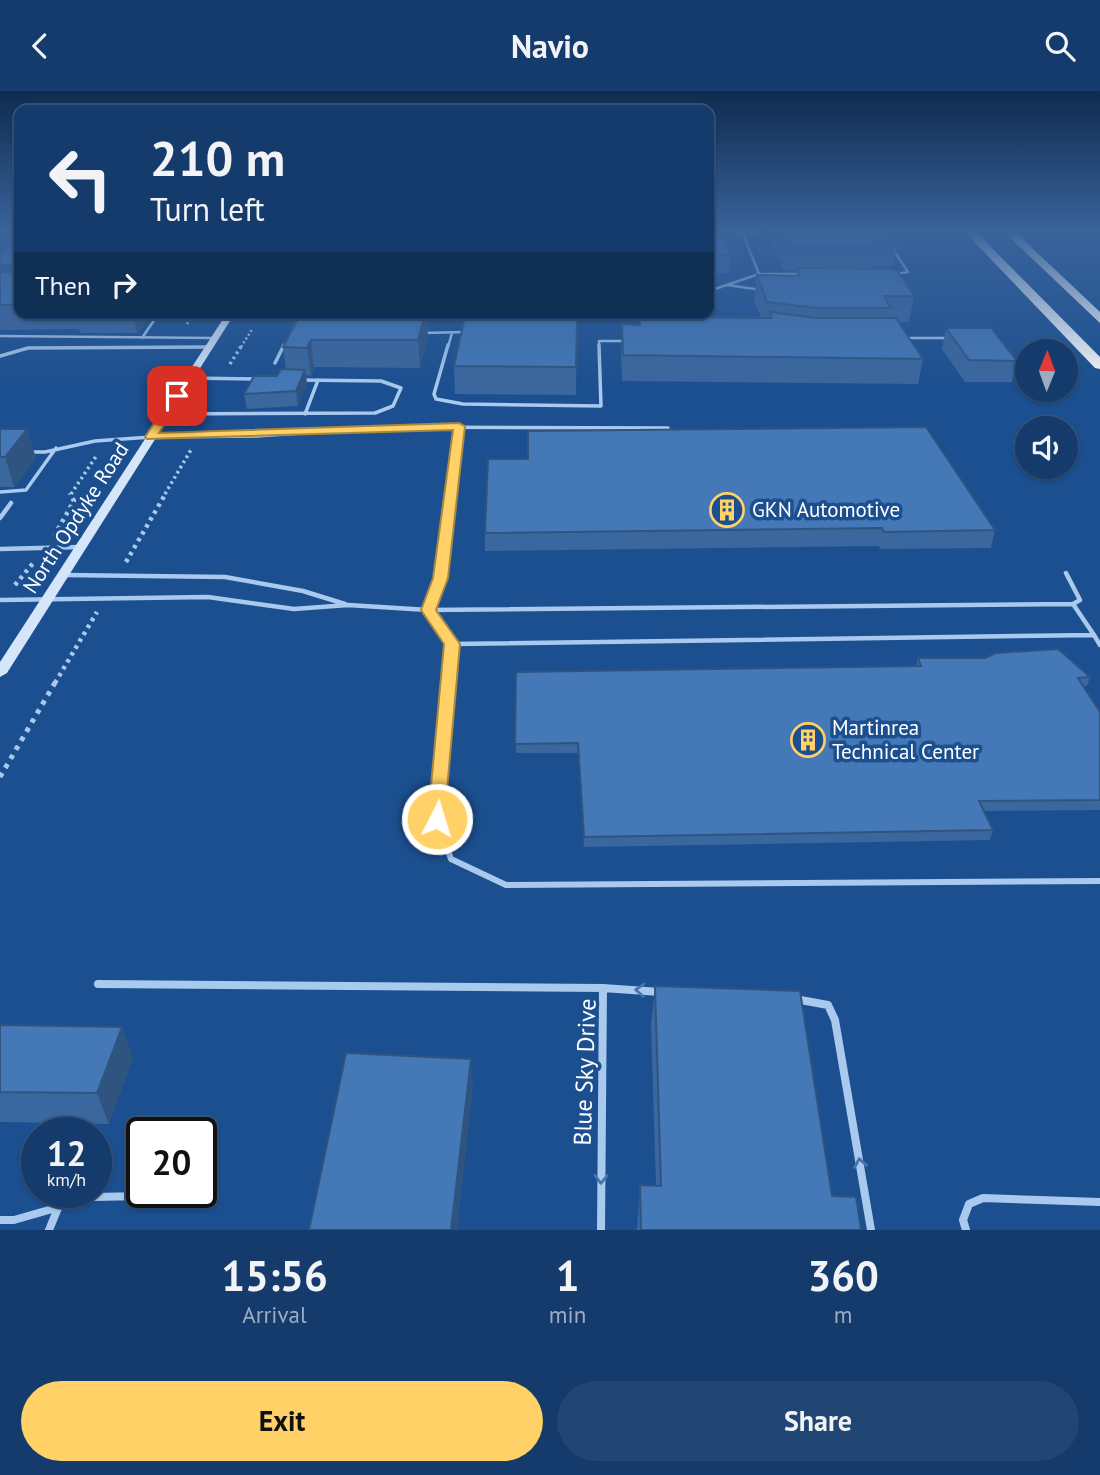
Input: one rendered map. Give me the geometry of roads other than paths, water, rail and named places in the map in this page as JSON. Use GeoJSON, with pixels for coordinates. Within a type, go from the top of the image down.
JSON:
{"type":"FeatureCollection","features":[{"type":"Feature","properties":{"kind":"highway"},"geometry":{"type":"LineString","coordinates":[[1020,283],[1100,365]]}},
{"type":"Feature","properties":{"kind":"highway"},"geometry":{"type":"LineString","coordinates":[[1063,283],[1100,319]]}},
{"type":"Feature","properties":{"kind":"main road","name":"North Opdyke Road"},"geometry":{"type":"LineString","coordinates":[[0,673],[227,319]]}},
{"type":"Feature","properties":{"kind":"lane"},"geometry":{"type":"LineString","coordinates":[[714,289],[733,283]]}},
{"type":"Feature","properties":{"kind":"lane"},"geometry":{"type":"LineString","coordinates":[[727,285],[762,289]]}},
{"type":"Feature","properties":{"kind":"lane"},"geometry":{"type":"LineString","coordinates":[[142,338],[155,319]]}},
{"type":"Feature","properties":{"kind":"lane"},"geometry":{"type":"LineString","coordinates":[[275,363],[298,319]]}},
{"type":"Feature","properties":{"kind":"lane"},"geometry":{"type":"LineString","coordinates":[[631,319],[632,330]]}},
{"type":"Feature","properties":{"kind":"lane"},"geometry":{"type":"LineString","coordinates":[[689,319],[696,322]]}},
{"type":"Feature","properties":{"kind":"lane"},"geometry":{"type":"LineString","coordinates":[[411,333],[452,334],[472,331]]}},
{"type":"Feature","properties":{"kind":"lane"},"geometry":{"type":"LineString","coordinates":[[290,333],[304,333]]}},
{"type":"Feature","properties":{"kind":"lane"},"geometry":{"type":"LineString","coordinates":[[452,334],[434,394],[436,399],[463,404],[601,406],[599,341],[633,341]]}},
{"type":"Feature","properties":{"kind":"lane"},"geometry":{"type":"LineString","coordinates":[[0,336],[212,342]]}},
{"type":"Feature","properties":{"kind":"lane"},"geometry":{"type":"LineString","coordinates":[[890,338],[954,338]]}},
{"type":"Feature","properties":{"kind":"lane"},"geometry":{"type":"LineString","coordinates":[[0,356],[27,348],[212,342]]}},
{"type":"Feature","properties":{"kind":"lane"},"geometry":{"type":"LineString","coordinates":[[189,378],[267,379]]}},
{"type":"Feature","properties":{"kind":"lane"},"geometry":{"type":"LineString","coordinates":[[166,414],[375,414],[390,410],[397,404],[401,388],[381,381],[292,380]]}},
{"type":"Feature","properties":{"kind":"lane"},"geometry":{"type":"LineString","coordinates":[[305,414],[318,380]]}},
{"type":"Feature","properties":{"kind":"lane"},"geometry":{"type":"LineString","coordinates":[[428,610],[440,578],[459,426]]}},
{"type":"Feature","properties":{"kind":"lane"},"geometry":{"type":"LineString","coordinates":[[22,452],[151,437],[393,427],[668,428]]}},
{"type":"Feature","properties":{"kind":"lane"},"geometry":{"type":"LineString","coordinates":[[0,492],[26,490],[56,449]]}},
{"type":"Feature","properties":{"kind":"lane"},"geometry":{"type":"LineString","coordinates":[[0,518],[11,503]]}},
{"type":"Feature","properties":{"kind":"lane"},"geometry":{"type":"LineString","coordinates":[[0,549],[80,547]]}},
{"type":"Feature","properties":{"kind":"lane"},"geometry":{"type":"LineString","coordinates":[[0,600],[208,597],[294,609],[348,605],[428,610],[1073,604],[1080,600],[1066,573]]}},
{"type":"Feature","properties":{"kind":"lane"},"geometry":{"type":"LineString","coordinates":[[63,575],[225,577],[303,591],[348,605]]}},
{"type":"Feature","properties":{"kind":"lane"},"geometry":{"type":"LineString","coordinates":[[1073,604],[1097,635],[1100,645]]}},
{"type":"Feature","properties":{"kind":"lane"},"geometry":{"type":"LineString","coordinates":[[428,610],[452,644],[437,819],[451,859],[506,885],[1100,881]]}},
{"type":"Feature","properties":{"kind":"lane"},"geometry":{"type":"LineString","coordinates":[[452,644],[1097,635]]}},
{"type":"Feature","properties":{"kind":"lane"},"geometry":{"type":"LineString","coordinates":[[98,984],[603,988]]}},
{"type":"Feature","properties":{"kind":"lane","name":"Blue Sky Drive"},"geometry":{"type":"LineString","coordinates":[[601,1230],[603,988],[671,992]]}},
{"type":"Feature","properties":{"kind":"lane"},"geometry":{"type":"LineString","coordinates":[[779,998],[828,1006],[835,1020],[871,1230]]}},
{"type":"Feature","properties":{"kind":"lane"},"geometry":{"type":"LineString","coordinates":[[966,1230],[963,1220],[969,1204],[983,1198],[1100,1202]]}},
{"type":"Feature","properties":{"kind":"lane"},"geometry":{"type":"LineString","coordinates":[[0,1220],[14,1220],[58,1208]]}},
{"type":"Feature","properties":{"kind":"lane"},"geometry":{"type":"LineString","coordinates":[[50,1230],[58,1208]]}},
{"type":"Feature","properties":{"kind":"place","name":"GKN Automotive"},"geometry":{"type":"Point","coordinates":[727,510]}},
{"type":"Feature","properties":{"kind":"place","name":"Martinrea Technical Center"},"geometry":{"type":"Point","coordinates":[808,740]}}]}
